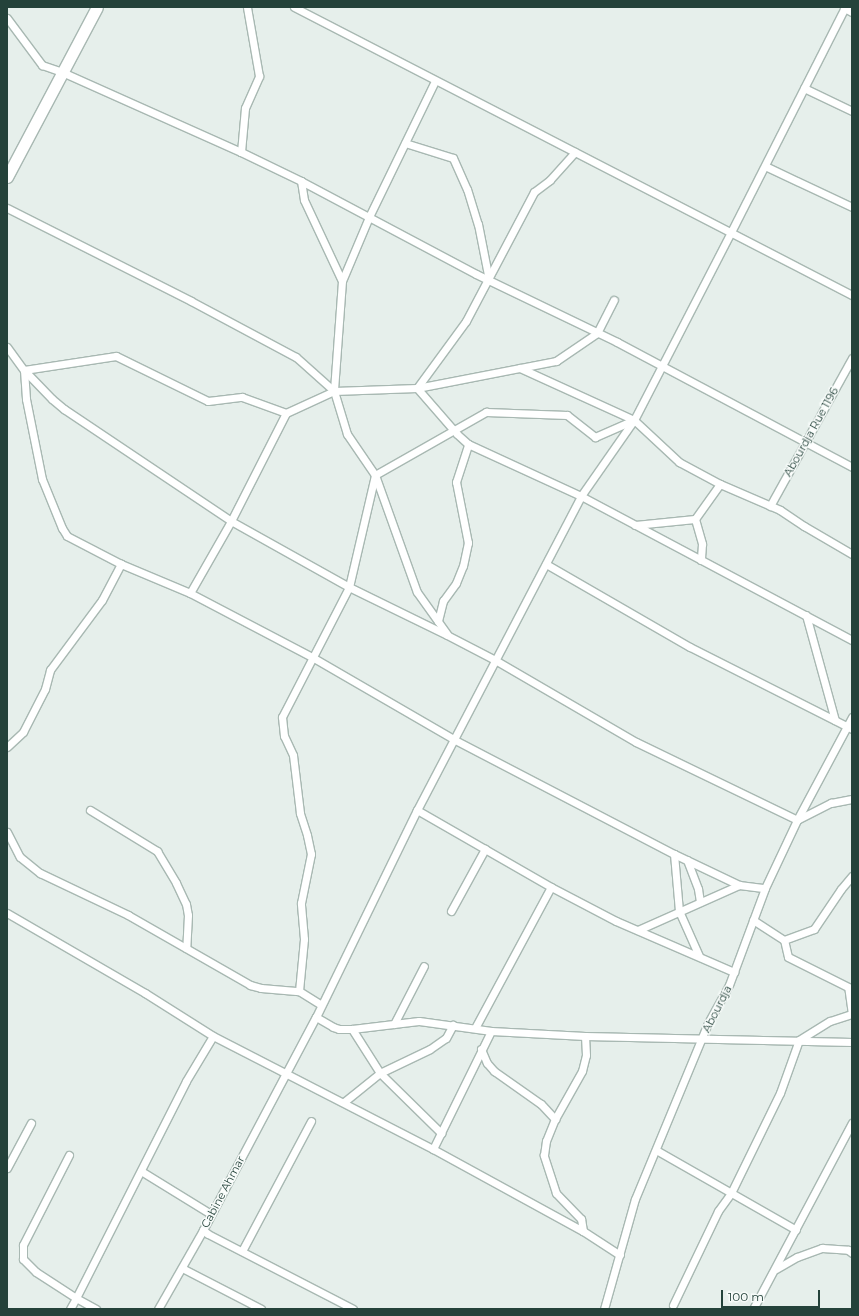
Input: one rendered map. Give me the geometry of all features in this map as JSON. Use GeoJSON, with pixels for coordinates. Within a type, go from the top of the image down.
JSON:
{"type":"FeatureCollection","features":[{"type":"Feature","properties":{"kind":"street"},"geometry":{"type":"LineString","coordinates":[[7,176],[97,7]]}},
{"type":"Feature","properties":{"kind":"street"},"geometry":{"type":"LineString","coordinates":[[241,152],[245,108],[259,76],[247,7]]}},
{"type":"Feature","properties":{"kind":"street"},"geometry":{"type":"LineString","coordinates":[[294,7],[852,295]]}},
{"type":"Feature","properties":{"kind":"street"},"geometry":{"type":"LineString","coordinates":[[844,8],[852,12]]}},
{"type":"Feature","properties":{"kind":"street","name":"Cabine Ahmar"},"geometry":{"type":"LineString","coordinates":[[158,1309],[203,1230],[316,1017],[417,810],[582,496],[634,420],[765,166],[844,8]]}},
{"type":"Feature","properties":{"kind":"street"},"geometry":{"type":"LineString","coordinates":[[7,18],[42,65],[62,72],[301,180],[489,280],[662,366],[852,467]]}},
{"type":"Feature","properties":{"kind":"street"},"geometry":{"type":"LineString","coordinates":[[435,81],[369,217],[342,281],[334,390],[347,434],[376,475],[418,592],[448,635]]}},
{"type":"Feature","properties":{"kind":"street"},"geometry":{"type":"LineString","coordinates":[[804,88],[852,111]]}},
{"type":"Feature","properties":{"kind":"street"},"geometry":{"type":"LineString","coordinates":[[405,143],[453,158],[467,189],[478,224],[489,280]]}},
{"type":"Feature","properties":{"kind":"street"},"geometry":{"type":"LineString","coordinates":[[417,388],[466,321],[489,280],[534,192],[550,180],[575,152]]}},
{"type":"Feature","properties":{"kind":"street"},"geometry":{"type":"LineString","coordinates":[[765,166],[852,207]]}},
{"type":"Feature","properties":{"kind":"street"},"geometry":{"type":"LineString","coordinates":[[301,180],[304,200],[342,281]]}},
{"type":"Feature","properties":{"kind":"street"},"geometry":{"type":"LineString","coordinates":[[7,208],[296,356],[334,390]]}},
{"type":"Feature","properties":{"kind":"street"},"geometry":{"type":"LineString","coordinates":[[190,593],[231,521],[286,413],[334,390],[417,388],[556,361],[597,333],[614,300]]}},
{"type":"Feature","properties":{"kind":"street"},"geometry":{"type":"LineString","coordinates":[[7,347],[24,370],[52,399],[64,409],[231,521],[349,587],[448,635],[495,660],[636,742],[797,820],[831,803],[852,799]]}},
{"type":"Feature","properties":{"kind":"street"},"geometry":{"type":"LineString","coordinates":[[24,370],[116,356],[208,401],[242,397],[286,413]]}},
{"type":"Feature","properties":{"kind":"street","name":"Abourdja Rue 1196"},"geometry":{"type":"LineString","coordinates":[[770,506],[852,358]]}},
{"type":"Feature","properties":{"kind":"street"},"geometry":{"type":"LineString","coordinates":[[520,368],[634,420],[679,462],[720,484],[770,506],[852,554]]}},
{"type":"Feature","properties":{"kind":"street"},"geometry":{"type":"LineString","coordinates":[[24,370],[26,399],[42,479],[62,528],[67,536],[122,564],[190,593],[312,657],[454,740],[674,854],[739,885],[765,888]]}},
{"type":"Feature","properties":{"kind":"street"},"geometry":{"type":"LineString","coordinates":[[417,388],[454,431],[468,444],[582,496],[852,640]]}},
{"type":"Feature","properties":{"kind":"street"},"geometry":{"type":"LineString","coordinates":[[298,992],[304,939],[301,902],[311,854],[308,835],[300,813],[293,755],[284,736],[282,717],[349,587],[376,475],[486,412],[567,415],[595,437],[634,420]]}},
{"type":"Feature","properties":{"kind":"street"},"geometry":{"type":"LineString","coordinates":[[438,622],[443,601],[456,583],[463,566],[468,543],[456,482],[468,444]]}},
{"type":"Feature","properties":{"kind":"street"},"geometry":{"type":"LineString","coordinates":[[635,525],[695,519],[720,484]]}},
{"type":"Feature","properties":{"kind":"street"},"geometry":{"type":"LineString","coordinates":[[695,519],[702,544],[701,560]]}},
{"type":"Feature","properties":{"kind":"street"},"geometry":{"type":"LineString","coordinates":[[7,747],[23,732],[45,689],[50,670],[102,600],[122,564]]}},
{"type":"Feature","properties":{"kind":"street"},"geometry":{"type":"LineString","coordinates":[[546,564],[690,647],[850,727]]}},
{"type":"Feature","properties":{"kind":"street"},"geometry":{"type":"LineString","coordinates":[[806,615],[835,720]]}},
{"type":"Feature","properties":{"kind":"street","name":"Abourdja"},"geometry":{"type":"LineString","coordinates":[[604,1309],[635,1199],[708,1023],[730,985],[765,888],[797,820],[850,727],[852,718]]}},
{"type":"Feature","properties":{"kind":"street"},"geometry":{"type":"LineString","coordinates":[[90,810],[157,851],[176,883],[186,904],[188,915],[186,948]]}},
{"type":"Feature","properties":{"kind":"street"},"geometry":{"type":"LineString","coordinates":[[417,810],[616,921],[734,972]]}},
{"type":"Feature","properties":{"kind":"street"},"geometry":{"type":"LineString","coordinates":[[7,832],[20,857],[40,874],[128,915],[250,985],[261,988],[298,992],[321,1005]]}},
{"type":"Feature","properties":{"kind":"street"},"geometry":{"type":"LineString","coordinates":[[451,911],[485,848]]}},
{"type":"Feature","properties":{"kind":"street"},"geometry":{"type":"LineString","coordinates":[[674,854],[679,911],[699,956]]}},
{"type":"Feature","properties":{"kind":"street"},"geometry":{"type":"LineString","coordinates":[[687,860],[698,889],[700,902]]}},
{"type":"Feature","properties":{"kind":"street"},"geometry":{"type":"LineString","coordinates":[[784,940],[814,929],[841,889],[852,876]]}},
{"type":"Feature","properties":{"kind":"street"},"geometry":{"type":"LineString","coordinates":[[638,930],[739,885]]}},
{"type":"Feature","properties":{"kind":"street"},"geometry":{"type":"LineString","coordinates":[[475,1028],[551,886]]}},
{"type":"Feature","properties":{"kind":"street"},"geometry":{"type":"LineString","coordinates":[[7,913],[139,990],[213,1036],[344,1102],[583,1231],[620,1255]]}},
{"type":"Feature","properties":{"kind":"street"},"geometry":{"type":"LineString","coordinates":[[681,1309],[672,1307],[718,1211],[730,1193],[780,1093],[799,1040],[830,1021],[852,1014],[848,987],[788,958],[784,940],[753,920]]}},
{"type":"Feature","properties":{"kind":"street"},"geometry":{"type":"LineString","coordinates":[[394,1024],[424,966]]}},
{"type":"Feature","properties":{"kind":"street"},"geometry":{"type":"LineString","coordinates":[[316,1017],[333,1027],[352,1030],[419,1021],[491,1031],[585,1036],[701,1040],[799,1040],[852,1042]]}},
{"type":"Feature","properties":{"kind":"street"},"geometry":{"type":"LineString","coordinates":[[344,1102],[380,1073],[430,1049],[446,1038],[453,1025]]}},
{"type":"Feature","properties":{"kind":"street"},"geometry":{"type":"LineString","coordinates":[[352,1030],[380,1073],[441,1133]]}},
{"type":"Feature","properties":{"kind":"street"},"geometry":{"type":"LineString","coordinates":[[433,1150],[491,1031]]}},
{"type":"Feature","properties":{"kind":"street"},"geometry":{"type":"LineString","coordinates":[[70,1309],[186,1081],[213,1036]]}},
{"type":"Feature","properties":{"kind":"street"},"geometry":{"type":"LineString","coordinates":[[583,1231],[581,1219],[556,1193],[548,1172],[544,1155],[546,1140],[555,1119],[582,1072],[586,1055],[585,1036]]}},
{"type":"Feature","properties":{"kind":"street"},"geometry":{"type":"LineString","coordinates":[[481,1049],[487,1062],[494,1071],[541,1104],[555,1119]]}},
{"type":"Feature","properties":{"kind":"street"},"geometry":{"type":"LineString","coordinates":[[242,1251],[310,1121]]}},
{"type":"Feature","properties":{"kind":"street"},"geometry":{"type":"LineString","coordinates":[[7,1168],[31,1123]]}},
{"type":"Feature","properties":{"kind":"street"},"geometry":{"type":"LineString","coordinates":[[753,1309],[852,1123]]}},
{"type":"Feature","properties":{"kind":"street"},"geometry":{"type":"LineString","coordinates":[[656,1150],[796,1230]]}},
{"type":"Feature","properties":{"kind":"street"},"geometry":{"type":"LineString","coordinates":[[69,1155],[23,1245],[23,1259],[36,1272],[96,1309]]}},
{"type":"Feature","properties":{"kind":"street"},"geometry":{"type":"LineString","coordinates":[[141,1171],[211,1214]]}},
{"type":"Feature","properties":{"kind":"street"},"geometry":{"type":"LineString","coordinates":[[203,1230],[208,1234],[353,1309]]}},
{"type":"Feature","properties":{"kind":"street"},"geometry":{"type":"LineString","coordinates":[[775,1269],[797,1257],[822,1248],[848,1250],[852,1253]]}},
{"type":"Feature","properties":{"kind":"street"},"geometry":{"type":"LineString","coordinates":[[182,1268],[261,1309]]}}]}
